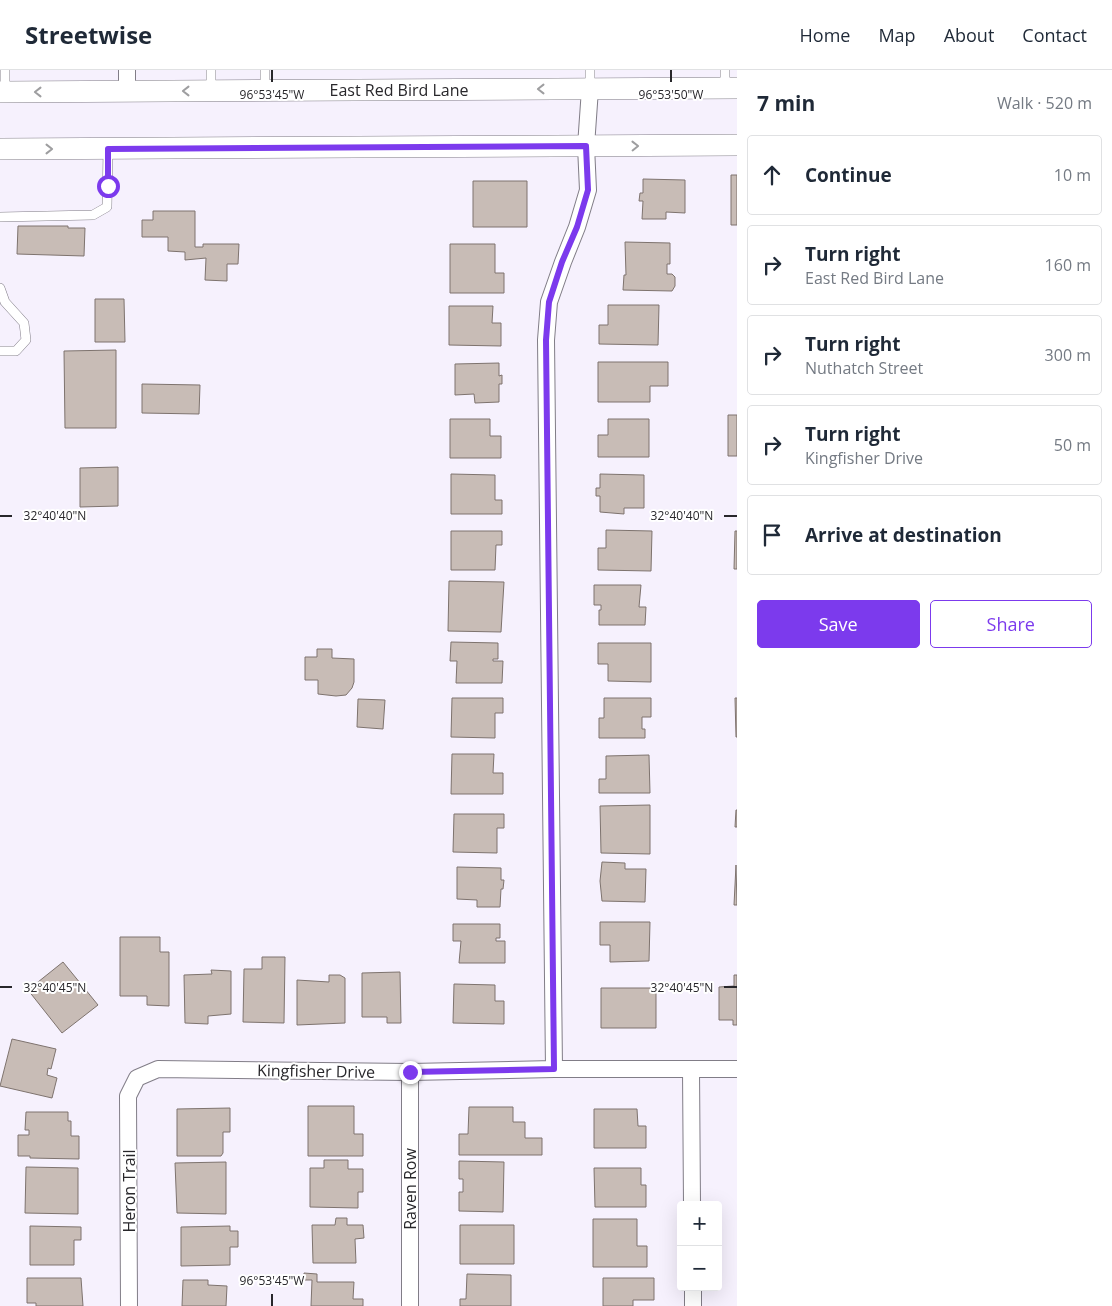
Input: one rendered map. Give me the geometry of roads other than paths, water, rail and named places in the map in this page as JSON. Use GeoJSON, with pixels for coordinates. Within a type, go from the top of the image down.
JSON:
{"type":"FeatureCollection","features":[{"type":"Feature","properties":{"kind":"street"},"geometry":{"type":"LineString","coordinates":[[127,70],[127,91]]}},
{"type":"Feature","properties":{"kind":"street","name":"East Red Bird Lane"},"geometry":{"type":"LineString","coordinates":[[3,92],[127,91],[211,80],[590,79],[729,82]]}},
{"type":"Feature","properties":{"kind":"street"},"geometry":{"type":"LineString","coordinates":[[554,1069],[546,340],[549,302],[562,262],[577,227],[588,190],[586,146],[590,79]]}},
{"type":"Feature","properties":{"kind":"street"},"geometry":{"type":"LineString","coordinates":[[0,150],[737,145]]}},
{"type":"Feature","properties":{"kind":"street","name":"Kingfisher Drive"},"geometry":{"type":"LineString","coordinates":[[137,1078],[158,1070],[410,1072],[554,1069],[737,1069]]}},
{"type":"Feature","properties":{"kind":"street"},"geometry":{"type":"LineString","coordinates":[[691,1070],[692,1201]]}},
{"type":"Feature","properties":{"kind":"street","name":"Raven Row"},"geometry":{"type":"LineString","coordinates":[[410,1072],[410,1306]]}},
{"type":"Feature","properties":{"kind":"street","name":"Heron Trail"},"geometry":{"type":"LineString","coordinates":[[130,1306],[128,1096],[137,1078]]}},
{"type":"Feature","properties":{"kind":"street"},"geometry":{"type":"LineString","coordinates":[[693,1291],[693,1306]]}},
{"type":"Feature","properties":{"kind":"lane"},"geometry":{"type":"LineString","coordinates":[[3,92],[5,70]]}},
{"type":"Feature","properties":{"kind":"lane"},"geometry":{"type":"LineString","coordinates":[[0,217],[93,215],[108,207],[108,149]]}},
{"type":"Feature","properties":{"kind":"lane"},"geometry":{"type":"LineString","coordinates":[[0,288],[5,302],[24,323],[26,340],[16,351],[0,352]]}}]}
